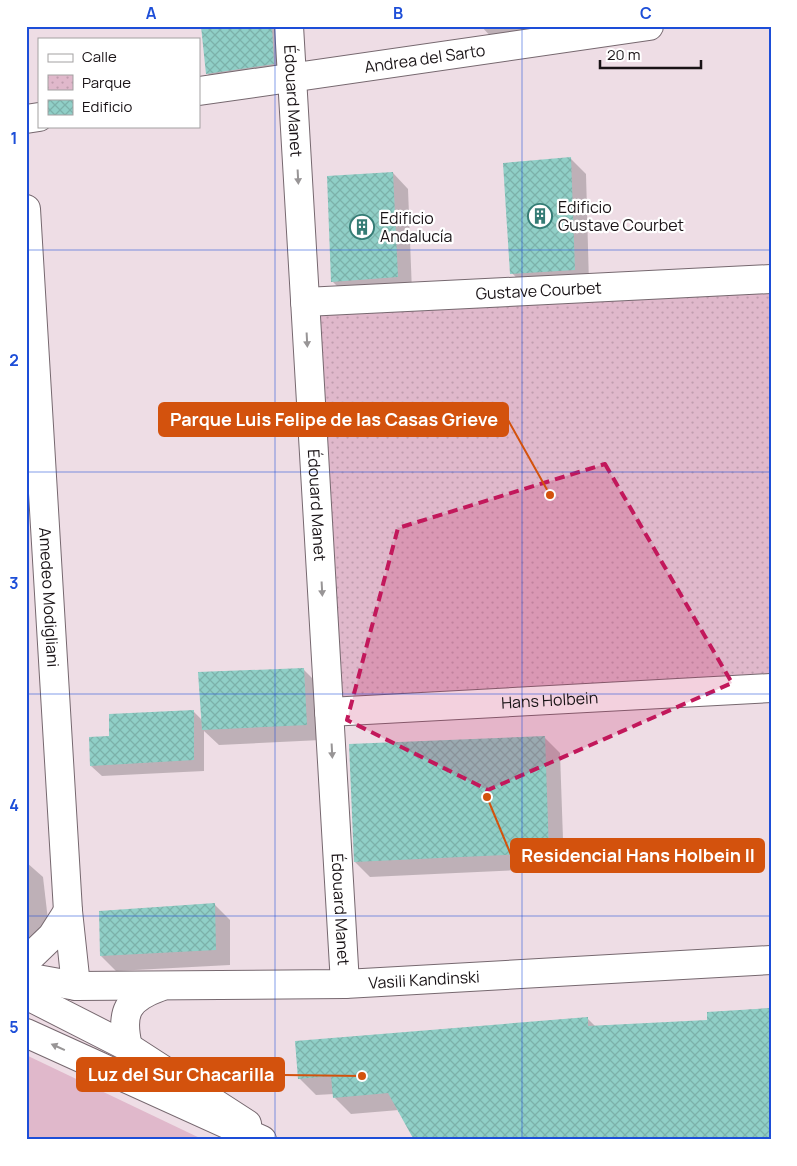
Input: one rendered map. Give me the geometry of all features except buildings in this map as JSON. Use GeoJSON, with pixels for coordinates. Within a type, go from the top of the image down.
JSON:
{"type":"FeatureCollection","features":[{"type":"Feature","properties":{"kind":"street","name":"Édouard Manet"},"geometry":{"type":"LineString","coordinates":[[289,26],[345,984]]}},
{"type":"Feature","properties":{"kind":"street","name":"Andrea del Sarto"},"geometry":{"type":"LineString","coordinates":[[200,91],[292,76],[649,26]]}},
{"type":"Feature","properties":{"kind":"street","name":"Amedeo Modigliani"},"geometry":{"type":"LineString","coordinates":[[26,209],[68,912],[76,986]]}},
{"type":"Feature","properties":{"kind":"street","name":"Gustave Courbet"},"geometry":{"type":"LineString","coordinates":[[305,302],[771,279]]}},
{"type":"Feature","properties":{"kind":"street","name":"Hans Holbein"},"geometry":{"type":"LineString","coordinates":[[329,712],[771,688]]}},
{"type":"Feature","properties":{"kind":"street"},"geometry":{"type":"LineString","coordinates":[[26,961],[52,936],[68,912]]}},
{"type":"Feature","properties":{"kind":"street","name":"Vasili Kandinski"},"geometry":{"type":"LineString","coordinates":[[26,976],[76,986],[160,987],[345,984],[771,960]]}},
{"type":"Feature","properties":{"kind":"street"},"geometry":{"type":"LineString","coordinates":[[76,986],[128,1047]]}},
{"type":"Feature","properties":{"kind":"street"},"geometry":{"type":"LineString","coordinates":[[128,1047],[123,1025],[130,1003],[144,993],[160,987]]}},
{"type":"Feature","properties":{"kind":"street"},"geometry":{"type":"LineString","coordinates":[[26,995],[128,1047],[271,1140]]}},
{"type":"Feature","properties":{"kind":"street"},"geometry":{"type":"LineString","coordinates":[[26,1033],[262,1140]]}},
{"type":"Feature","properties":{"kind":"highlighted area"},"geometry":{"type":"Polygon","coordinates":[[[605,464],[732,683],[488,790],[347,720],[398,528],[605,464]]]}},
{"type":"Feature","properties":{"kind":"green space"},"geometry":{"type":"Polygon","coordinates":[[[771,292],[771,676],[343,699],[318,313],[771,292]]]}},
{"type":"Feature","properties":{"kind":"green space"},"geometry":{"type":"Polygon","coordinates":[[[26,1055],[204,1140],[28,1140],[26,1055]]]}},
{"type":"Feature","properties":{"kind":"place","name":"Edificio Gustave Courbet"},"geometry":{"type":"Point","coordinates":[540,216]}},
{"type":"Feature","properties":{"kind":"place","name":"Edificio Andalucía"},"geometry":{"type":"Point","coordinates":[362,227]}},
{"type":"Feature","properties":{"kind":"place","name":"Parque Luis Felipe de las Casas Grieve"},"geometry":{"type":"Point","coordinates":[550,495]}},
{"type":"Feature","properties":{"kind":"place","name":"Residencial Hans Holbein II"},"geometry":{"type":"Point","coordinates":[487,797]}},
{"type":"Feature","properties":{"kind":"place","name":"Luz del Sur Chacarilla"},"geometry":{"type":"Point","coordinates":[362,1076]}}]}
